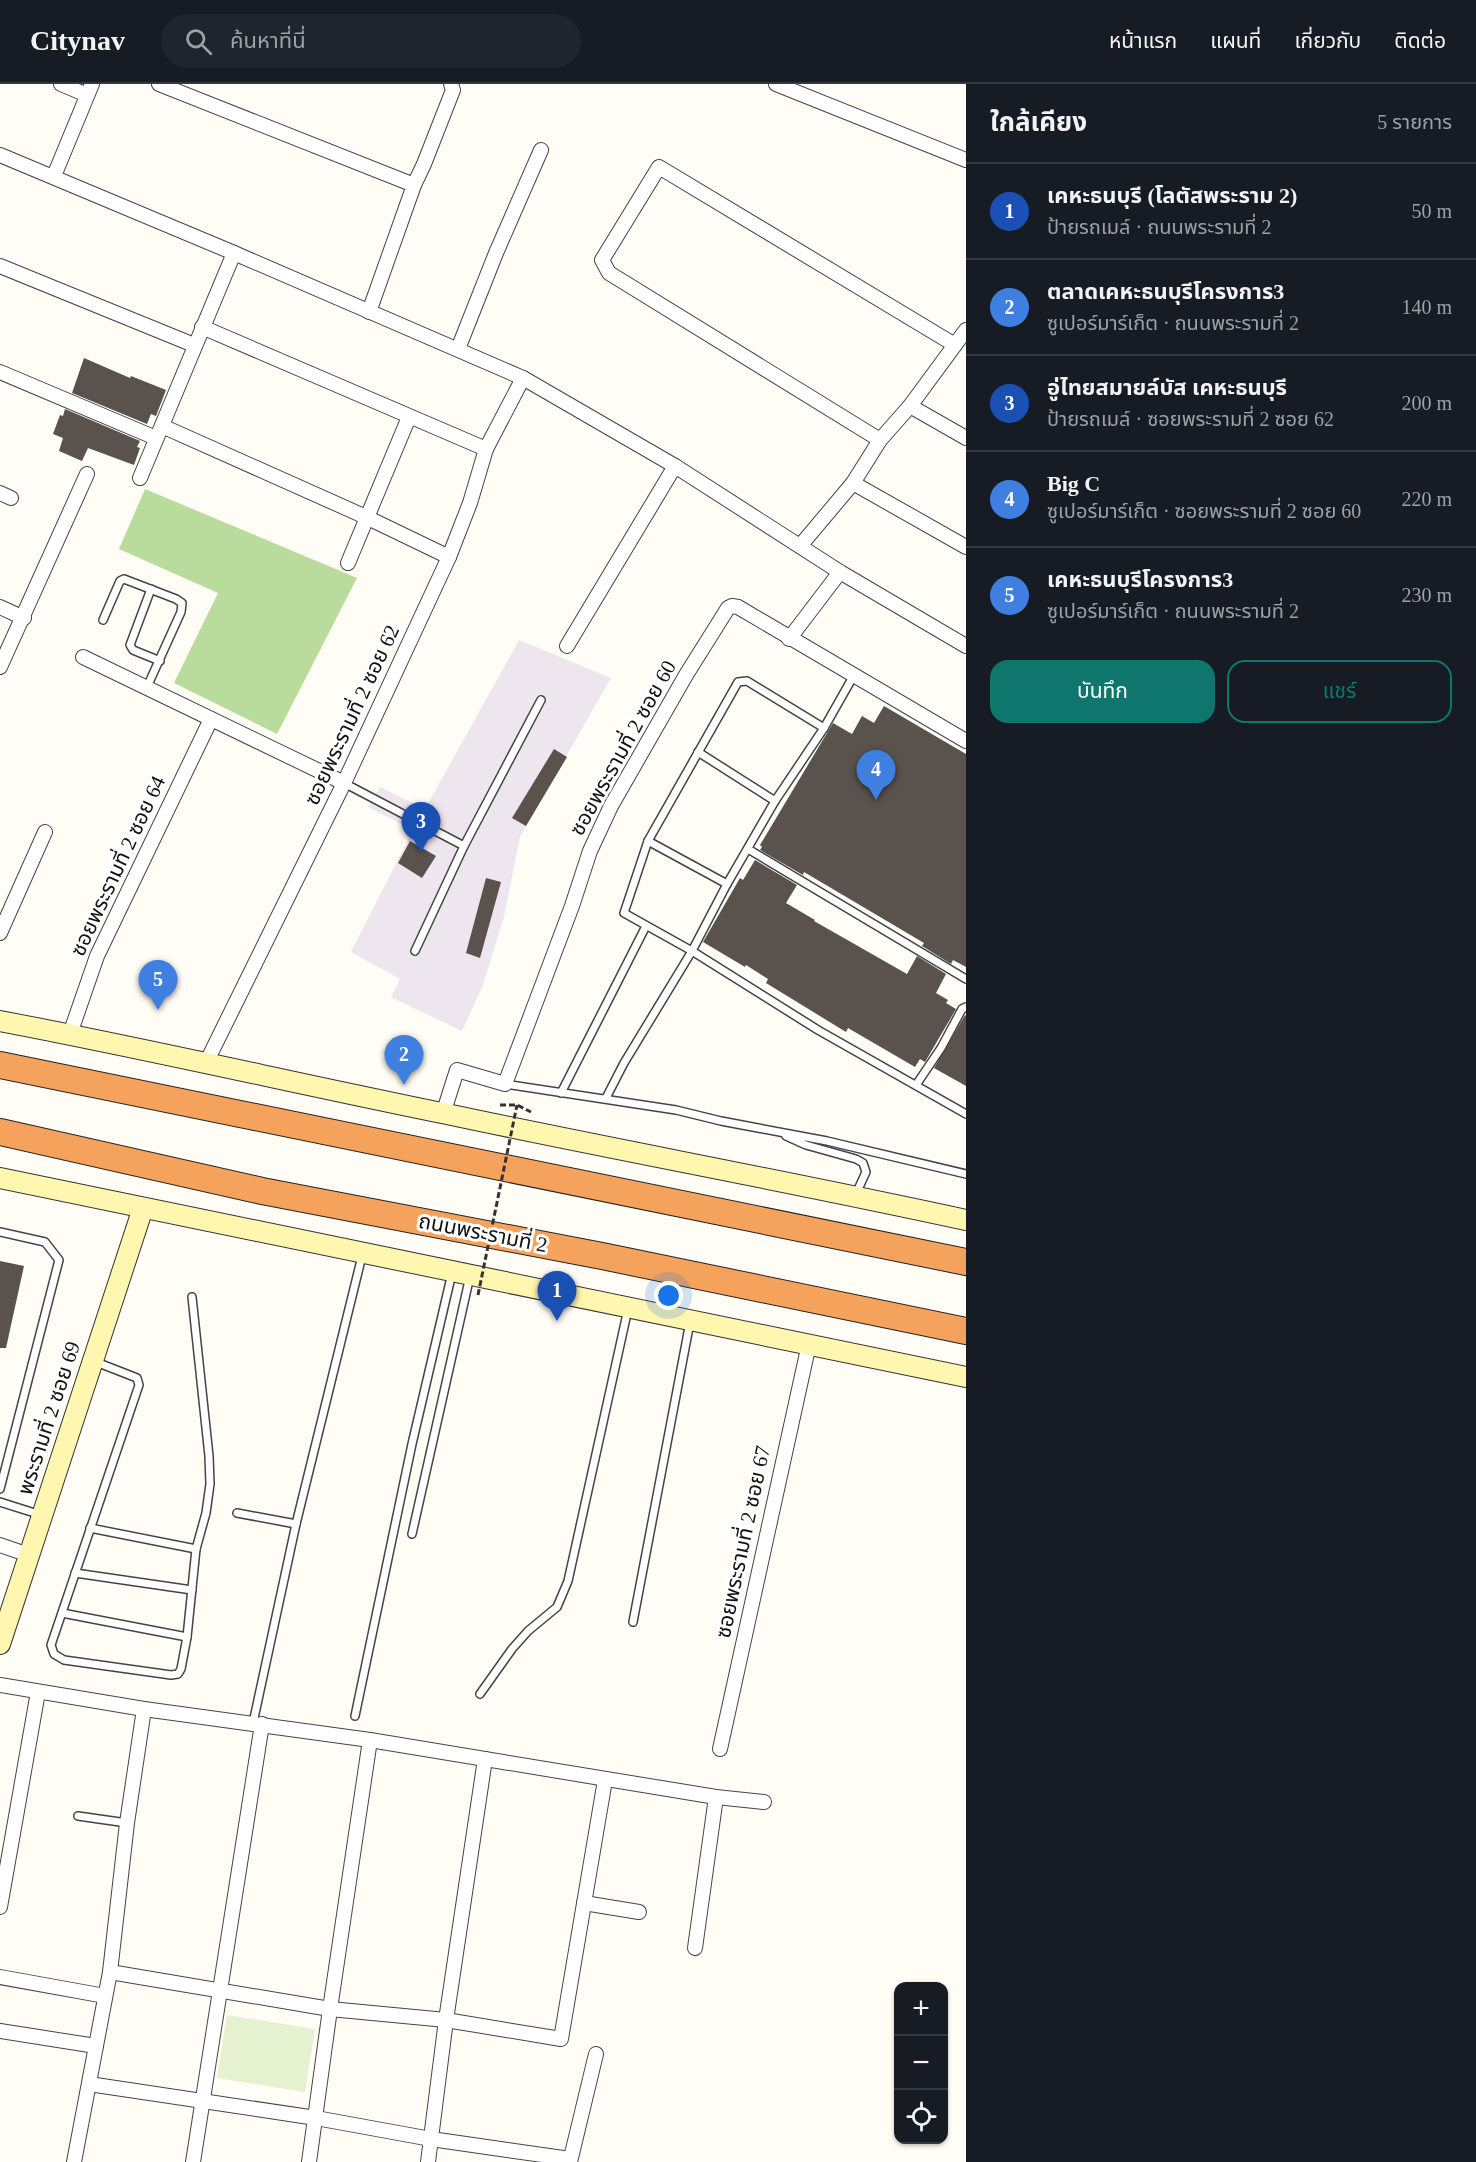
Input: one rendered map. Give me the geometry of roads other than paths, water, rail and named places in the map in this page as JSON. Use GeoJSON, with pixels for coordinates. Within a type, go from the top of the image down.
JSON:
{"type":"FeatureCollection","features":[{"type":"Feature","properties":{"kind":"highway"},"geometry":{"type":"LineString","coordinates":[[0,1065],[966,1262]]}},
{"type":"Feature","properties":{"kind":"highway","name":"ถนนพระรามที่ 2"},"geometry":{"type":"LineString","coordinates":[[0,1132],[262,1191],[602,1256],[966,1331]]}},
{"type":"Feature","properties":{"kind":"main road"},"geometry":{"type":"LineString","coordinates":[[0,1021],[966,1220]]}},
{"type":"Feature","properties":{"kind":"main road","name":"ถนนพระรามที่ 2"},"geometry":{"type":"LineString","coordinates":[[0,1178],[966,1377]]}},
{"type":"Feature","properties":{"kind":"main road","name":"พระรามที่ 2 ซอย 69"},"geometry":{"type":"LineString","coordinates":[[0,1644],[143,1208]]}},
{"type":"Feature","properties":{"kind":"street"},"geometry":{"type":"LineString","coordinates":[[54,176],[89,89],[61,84]]}},
{"type":"Feature","properties":{"kind":"street"},"geometry":{"type":"LineString","coordinates":[[159,84],[414,186]]}},
{"type":"Feature","properties":{"kind":"street"},"geometry":{"type":"LineString","coordinates":[[369,312],[414,186],[453,90],[451,84]]}},
{"type":"Feature","properties":{"kind":"street"},"geometry":{"type":"LineString","coordinates":[[776,84],[966,160]]}},
{"type":"Feature","properties":{"kind":"street"},"geometry":{"type":"LineString","coordinates":[[458,349],[496,253],[541,150]]}},
{"type":"Feature","properties":{"kind":"street"},"geometry":{"type":"LineString","coordinates":[[0,155],[54,176],[523,378],[675,466],[840,572],[966,646]]}},
{"type":"Feature","properties":{"kind":"street"},"geometry":{"type":"LineString","coordinates":[[880,440],[609,273],[602,260],[659,167],[955,345]]}},
{"type":"Feature","properties":{"kind":"street"},"geometry":{"type":"LineString","coordinates":[[140,478],[234,253]]}},
{"type":"Feature","properties":{"kind":"street"},"geometry":{"type":"LineString","coordinates":[[0,266],[194,345]]}},
{"type":"Feature","properties":{"kind":"street"},"geometry":{"type":"LineString","coordinates":[[202,327],[486,449]]}},
{"type":"Feature","properties":{"kind":"street"},"geometry":{"type":"LineString","coordinates":[[800,546],[853,483],[880,440],[910,406],[966,330]]}},
{"type":"Feature","properties":{"kind":"street"},"geometry":{"type":"LineString","coordinates":[[0,372],[159,432],[366,518],[449,557]]}},
{"type":"Feature","properties":{"kind":"street","name":"ซอยพระรามที่ 2 ซอย 62"},"geometry":{"type":"LineString","coordinates":[[206,1063],[344,783],[449,557],[470,503],[486,449],[523,378]]}},
{"type":"Feature","properties":{"kind":"street"},"geometry":{"type":"LineString","coordinates":[[910,406],[966,438]]}},
{"type":"Feature","properties":{"kind":"street"},"geometry":{"type":"LineString","coordinates":[[348,563],[409,417]]}},
{"type":"Feature","properties":{"kind":"street"},"geometry":{"type":"LineString","coordinates":[[567,646],[675,466]]}},
{"type":"Feature","properties":{"kind":"street"},"geometry":{"type":"LineString","coordinates":[[0,667],[87,474]]}},
{"type":"Feature","properties":{"kind":"street"},"geometry":{"type":"LineString","coordinates":[[853,483],[966,547]]}},
{"type":"Feature","properties":{"kind":"street"},"geometry":{"type":"LineString","coordinates":[[789,639],[840,572]]}},
{"type":"Feature","properties":{"kind":"street","name":"ซอยพระรามที่ 2 ซอย 60"},"geometry":{"type":"LineString","coordinates":[[505,1084],[572,906],[590,851],[611,806],[724,611],[732,606],[738,607],[966,741]]}},
{"type":"Feature","properties":{"kind":"street"},"geometry":{"type":"LineString","coordinates":[[0,608],[24,618]]}},
{"type":"Feature","properties":{"kind":"street"},"geometry":{"type":"LineString","coordinates":[[84,657],[344,783]]}},
{"type":"Feature","properties":{"kind":"street","name":"ซอยพระรามที่ 2 ซอย 64"},"geometry":{"type":"LineString","coordinates":[[70,1034],[97,956],[211,719]]}},
{"type":"Feature","properties":{"kind":"street"},"geometry":{"type":"LineString","coordinates":[[0,933],[45,832]]}},
{"type":"Feature","properties":{"kind":"street"},"geometry":{"type":"LineString","coordinates":[[443,1114],[457,1070],[505,1084]]}},
{"type":"Feature","properties":{"kind":"street","name":"ซอยพระรามที่ 2 ซอย 67"},"geometry":{"type":"LineString","coordinates":[[720,1749],[808,1344]]}},
{"type":"Feature","properties":{"kind":"street"},"geometry":{"type":"LineString","coordinates":[[0,1545],[29,1555]]}},
{"type":"Feature","properties":{"kind":"street"},"geometry":{"type":"LineString","coordinates":[[0,1685],[144,1709],[370,1740],[716,1797],[764,1802]]}},
{"type":"Feature","properties":{"kind":"street"},"geometry":{"type":"LineString","coordinates":[[0,1907],[38,1692]]}},
{"type":"Feature","properties":{"kind":"street"},"geometry":{"type":"LineString","coordinates":[[74,2162],[110,1972],[127,1822],[144,1709]]}},
{"type":"Feature","properties":{"kind":"street"},"geometry":{"type":"LineString","coordinates":[[194,2162],[221,1991],[258,1724]]}},
{"type":"Feature","properties":{"kind":"street"},"geometry":{"type":"LineString","coordinates":[[309,2162],[370,1740]]}},
{"type":"Feature","properties":{"kind":"street"},"geometry":{"type":"LineString","coordinates":[[428,2162],[446,2020],[485,1759]]}},
{"type":"Feature","properties":{"kind":"street"},"geometry":{"type":"LineString","coordinates":[[110,1972],[330,2009],[446,2020],[561,2039],[605,1780]]}},
{"type":"Feature","properties":{"kind":"street"},"geometry":{"type":"LineString","coordinates":[[695,1948],[716,1797]]}},
{"type":"Feature","properties":{"kind":"street"},"geometry":{"type":"LineString","coordinates":[[584,1903],[639,1912]]}},
{"type":"Feature","properties":{"kind":"street"},"geometry":{"type":"LineString","coordinates":[[0,1977],[105,1996]]}},
{"type":"Feature","properties":{"kind":"street"},"geometry":{"type":"LineString","coordinates":[[0,2031],[96,2046]]}},
{"type":"Feature","properties":{"kind":"street"},"geometry":{"type":"LineString","coordinates":[[88,2084],[316,2118],[570,2161],[596,2054]]}},
{"type":"Feature","properties":{"kind":"lane"},"geometry":{"type":"LineString","coordinates":[[103,620],[122,580],[128,580],[176,599],[183,606],[147,687]]}},
{"type":"Feature","properties":{"kind":"lane"},"geometry":{"type":"LineString","coordinates":[[151,589],[130,645],[133,650],[160,661]]}},
{"type":"Feature","properties":{"kind":"lane"},"geometry":{"type":"LineString","coordinates":[[606,1098],[624,1063],[692,951],[727,884],[775,801],[824,728],[854,675]]}},
{"type":"Feature","properties":{"kind":"lane"},"geometry":{"type":"LineString","coordinates":[[824,728],[747,681],[738,682],[648,841],[624,913],[692,951],[828,1035],[966,1114]]}},
{"type":"Feature","properties":{"kind":"lane"},"geometry":{"type":"LineString","coordinates":[[415,951],[464,846],[541,700]]}},
{"type":"Feature","properties":{"kind":"lane"},"geometry":{"type":"LineString","coordinates":[[698,752],[775,801]]}},
{"type":"Feature","properties":{"kind":"lane"},"geometry":{"type":"LineString","coordinates":[[344,783],[464,846]]}},
{"type":"Feature","properties":{"kind":"lane"},"geometry":{"type":"LineString","coordinates":[[648,841],[727,884]]}},
{"type":"Feature","properties":{"kind":"lane"},"geometry":{"type":"LineString","coordinates":[[748,849],[966,979]]}},
{"type":"Feature","properties":{"kind":"lane"},"geometry":{"type":"LineString","coordinates":[[561,1093],[646,926]]}},
{"type":"Feature","properties":{"kind":"lane"},"geometry":{"type":"LineString","coordinates":[[916,1085],[966,1006]]}},
{"type":"Feature","properties":{"kind":"lane"},"geometry":{"type":"LineString","coordinates":[[505,1084],[676,1110],[827,1141],[966,1174]]}},
{"type":"Feature","properties":{"kind":"lane"},"geometry":{"type":"LineString","coordinates":[[774,1131],[806,1145],[861,1161],[866,1172],[855,1196]]}},
{"type":"Feature","properties":{"kind":"lane"},"geometry":{"type":"LineString","coordinates":[[0,1232],[45,1242],[59,1260],[0,1489]]}},
{"type":"Feature","properties":{"kind":"lane"},"geometry":{"type":"LineString","coordinates":[[258,1724],[296,1524],[363,1253]]}},
{"type":"Feature","properties":{"kind":"lane"},"geometry":{"type":"LineString","coordinates":[[412,1534],[461,1274]]}},
{"type":"Feature","properties":{"kind":"lane"},"geometry":{"type":"LineString","coordinates":[[355,1716],[412,1444],[461,1274]]}},
{"type":"Feature","properties":{"kind":"lane"},"geometry":{"type":"LineString","coordinates":[[93,1361],[136,1378],[139,1385],[51,1645],[54,1654],[64,1660],[171,1675],[178,1674],[187,1637],[196,1550],[206,1514],[210,1475],[192,1297]]}},
{"type":"Feature","properties":{"kind":"lane"},"geometry":{"type":"LineString","coordinates":[[480,1694],[512,1649],[528,1631],[557,1607],[568,1581],[628,1307]]}},
{"type":"Feature","properties":{"kind":"lane"},"geometry":{"type":"LineString","coordinates":[[633,1622],[691,1320]]}},
{"type":"Feature","properties":{"kind":"lane"},"geometry":{"type":"LineString","coordinates":[[0,1502],[43,1515]]}},
{"type":"Feature","properties":{"kind":"lane"},"geometry":{"type":"LineString","coordinates":[[237,1513],[296,1524]]}},
{"type":"Feature","properties":{"kind":"lane"},"geometry":{"type":"LineString","coordinates":[[90,1528],[196,1550]]}},
{"type":"Feature","properties":{"kind":"lane"},"geometry":{"type":"LineString","coordinates":[[75,1573],[192,1590]]}},
{"type":"Feature","properties":{"kind":"lane"},"geometry":{"type":"LineString","coordinates":[[62,1613],[187,1637]]}},
{"type":"Feature","properties":{"kind":"lane"},"geometry":{"type":"LineString","coordinates":[[78,1816],[127,1822]]}},
{"type":"Feature","properties":{"kind":"place","name":"Big C"},"geometry":{"type":"Point","coordinates":[876,800]}},
{"type":"Feature","properties":{"kind":"place","name":"อู่ไทยสมายล์บัส เคหะธนบุรี"},"geometry":{"type":"Point","coordinates":[421,852]}},
{"type":"Feature","properties":{"kind":"place","name":"เคหะธนบุรีโครงการ3"},"geometry":{"type":"Point","coordinates":[158,1010]}},
{"type":"Feature","properties":{"kind":"place","name":"ตลาดเคหะธนบุรีโครงการ3"},"geometry":{"type":"Point","coordinates":[404,1085]}},
{"type":"Feature","properties":{"kind":"place","name":"เคหะธนบุรี (โลตัสพระราม 2)"},"geometry":{"type":"Point","coordinates":[557,1321]}}]}
